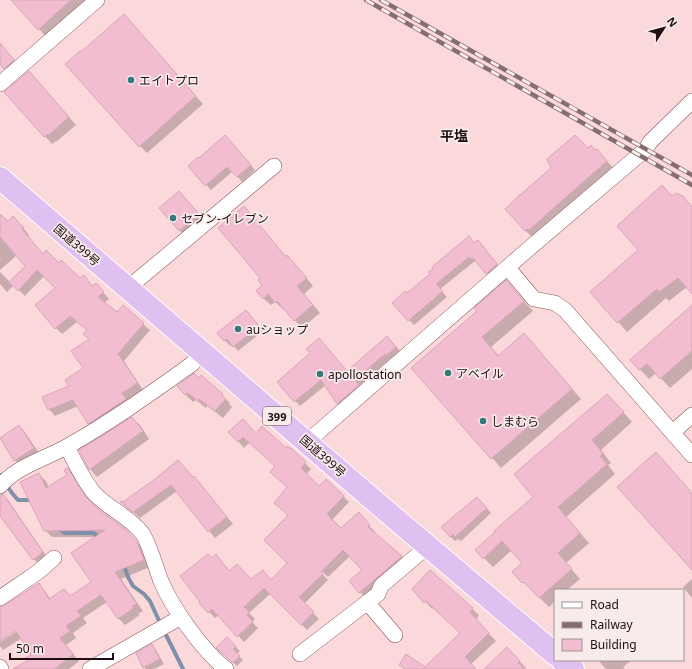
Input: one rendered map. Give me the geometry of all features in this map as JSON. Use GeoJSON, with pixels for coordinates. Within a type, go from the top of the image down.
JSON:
{"type":"FeatureCollection","features":[{"type":"Feature","properties":{"kind":"highway","name":"国道399号"},"geometry":{"type":"LineString","coordinates":[[0,178],[554,653]]}},
{"type":"Feature","properties":{"kind":"highway"},"geometry":{"type":"LineString","coordinates":[[563,661],[573,669]]}},
{"type":"Feature","properties":{"kind":"street"},"geometry":{"type":"LineString","coordinates":[[0,84],[97,0]]}},
{"type":"Feature","properties":{"kind":"street"},"geometry":{"type":"LineString","coordinates":[[307,442],[646,149],[650,142],[692,101]]}},
{"type":"Feature","properties":{"kind":"street"},"geometry":{"type":"LineString","coordinates":[[128,288],[274,166]]}},
{"type":"Feature","properties":{"kind":"street"},"geometry":{"type":"LineString","coordinates":[[508,268],[534,299],[555,303],[565,310],[692,455]]}},
{"type":"Feature","properties":{"kind":"street"},"geometry":{"type":"LineString","coordinates":[[0,486],[14,473],[67,447],[130,408],[186,369],[202,352]]}},
{"type":"Feature","properties":{"kind":"street"},"geometry":{"type":"LineString","coordinates":[[673,432],[692,415]]}},
{"type":"Feature","properties":{"kind":"street"},"geometry":{"type":"LineString","coordinates":[[67,447],[81,474],[93,492],[111,508],[132,522],[143,534],[162,583],[181,617],[217,662],[226,669]]}},
{"type":"Feature","properties":{"kind":"street"},"geometry":{"type":"LineString","coordinates":[[300,654],[378,594],[381,586],[428,546]]}},
{"type":"Feature","properties":{"kind":"street"},"geometry":{"type":"LineString","coordinates":[[0,598],[38,572],[54,558]]}},
{"type":"Feature","properties":{"kind":"street"},"geometry":{"type":"LineString","coordinates":[[367,602],[395,635]]}},
{"type":"Feature","properties":{"kind":"street"},"geometry":{"type":"LineString","coordinates":[[90,669],[181,617]]}},
{"type":"Feature","properties":{"kind":"building"},"geometry":{"type":"Polygon","coordinates":[[[11,0],[71,0],[38,30],[11,0]]]}},
{"type":"Feature","properties":{"kind":"building","name":"エイトプロ"},"geometry":{"type":"Polygon","coordinates":[[[124,14],[196,96],[139,147],[65,64],[124,14]]]}},
{"type":"Feature","properties":{"kind":"building"},"geometry":{"type":"Polygon","coordinates":[[[0,43],[14,60],[4,69],[0,64],[0,43]]]}},
{"type":"Feature","properties":{"kind":"building"},"geometry":{"type":"Polygon","coordinates":[[[29,71],[69,117],[49,135],[48,134],[44,137],[4,92],[29,71]]]}},
{"type":"Feature","properties":{"kind":"building"},"geometry":{"type":"Polygon","coordinates":[[[225,135],[251,165],[237,177],[227,167],[205,186],[188,166],[225,135]]]}},
{"type":"Feature","properties":{"kind":"building"},"geometry":{"type":"Polygon","coordinates":[[[575,135],[588,148],[591,145],[595,150],[597,149],[607,161],[529,230],[527,229],[525,231],[505,209],[551,168],[547,159],[575,135]]]}},
{"type":"Feature","properties":{"kind":"building"},"geometry":{"type":"Polygon","coordinates":[[[662,185],[672,196],[676,193],[684,197],[692,207],[692,294],[678,278],[659,292],[657,289],[617,323],[590,292],[638,250],[617,226],[662,185]]]}},
{"type":"Feature","properties":{"kind":"building"},"geometry":{"type":"Polygon","coordinates":[[[179,191],[199,214],[179,231],[159,208],[179,191]]]}},
{"type":"Feature","properties":{"kind":"building"},"geometry":{"type":"Polygon","coordinates":[[[244,206],[286,257],[287,255],[307,278],[297,286],[313,305],[294,321],[277,301],[275,303],[268,294],[263,299],[256,291],[262,285],[258,280],[260,278],[218,228],[244,206]]]}},
{"type":"Feature","properties":{"kind":"building"},"geometry":{"type":"Polygon","coordinates":[[[0,214],[8,221],[13,216],[43,254],[46,250],[59,263],[61,260],[80,278],[84,275],[92,286],[96,283],[104,292],[98,297],[117,312],[123,305],[144,323],[118,354],[138,383],[122,393],[126,399],[88,424],[73,400],[48,410],[42,397],[69,386],[65,380],[83,368],[71,351],[89,339],[83,334],[87,330],[70,316],[55,329],[35,305],[55,288],[37,270],[18,291],[9,282],[25,266],[0,237],[0,214]]]}},
{"type":"Feature","properties":{"kind":"building"},"geometry":{"type":"Polygon","coordinates":[[[469,236],[474,243],[478,240],[497,264],[486,274],[473,258],[471,259],[469,257],[436,284],[443,291],[408,321],[392,303],[405,291],[407,293],[430,274],[428,272],[433,269],[432,267],[469,236]]]}},
{"type":"Feature","properties":{"kind":"building"},"geometry":{"type":"Polygon","coordinates":[[[506,280],[524,301],[482,337],[498,356],[524,333],[572,389],[491,459],[411,368],[477,311],[474,308],[506,280]]]}},
{"type":"Feature","properties":{"kind":"building"},"geometry":{"type":"Polygon","coordinates":[[[692,305],[692,351],[660,379],[647,364],[639,370],[630,360],[692,305]]]}},
{"type":"Feature","properties":{"kind":"building","name":"auショップ"},"geometry":{"type":"Polygon","coordinates":[[[246,310],[259,326],[233,347],[227,339],[224,341],[217,333],[246,310]]]}},
{"type":"Feature","properties":{"kind":"building"},"geometry":{"type":"Polygon","coordinates":[[[387,336],[396,347],[386,356],[385,354],[355,380],[359,385],[337,404],[321,380],[294,402],[277,382],[310,353],[306,349],[319,338],[347,371],[387,336]]]}},
{"type":"Feature","properties":{"kind":"building"},"geometry":{"type":"Polygon","coordinates":[[[194,373],[198,378],[201,375],[223,394],[222,396],[226,399],[215,411],[188,393],[185,395],[177,386],[194,373]]]}},
{"type":"Feature","properties":{"kind":"building"},"geometry":{"type":"Polygon","coordinates":[[[607,394],[624,412],[592,440],[603,453],[600,456],[607,464],[558,507],[580,533],[558,553],[572,569],[539,598],[512,572],[522,563],[502,541],[483,559],[475,550],[495,532],[494,531],[533,497],[514,474],[607,394]]]}},
{"type":"Feature","properties":{"kind":"building"},"geometry":{"type":"Polygon","coordinates":[[[132,417],[143,431],[89,470],[79,450],[132,417]]]}},
{"type":"Feature","properties":{"kind":"building"},"geometry":{"type":"Polygon","coordinates":[[[243,419],[256,433],[262,426],[286,448],[287,446],[292,449],[306,462],[301,468],[319,486],[326,479],[344,496],[327,514],[341,528],[359,512],[370,525],[368,527],[402,556],[359,593],[349,581],[362,570],[343,550],[321,572],[323,574],[299,597],[314,612],[301,625],[264,588],[244,607],[250,613],[247,615],[253,622],[237,637],[212,609],[208,613],[180,576],[208,554],[211,558],[216,554],[229,571],[237,564],[251,579],[263,570],[271,580],[287,563],[264,540],[288,515],[274,503],[287,487],[270,472],[275,466],[243,437],[238,442],[228,432],[243,419]]]}},
{"type":"Feature","properties":{"kind":"building"},"geometry":{"type":"Polygon","coordinates":[[[19,425],[34,448],[14,461],[0,438],[19,425]]]}},
{"type":"Feature","properties":{"kind":"building"},"geometry":{"type":"Polygon","coordinates":[[[656,452],[692,493],[692,570],[617,487],[656,452]]]}},
{"type":"Feature","properties":{"kind":"building"},"geometry":{"type":"Polygon","coordinates":[[[178,460],[193,477],[194,476],[227,517],[208,532],[171,485],[133,512],[120,502],[123,502],[155,479],[178,460]]]}},
{"type":"Feature","properties":{"kind":"building"},"geometry":{"type":"Polygon","coordinates":[[[68,468],[87,498],[99,510],[125,529],[137,542],[144,560],[115,572],[137,604],[132,606],[134,608],[118,619],[101,595],[77,611],[81,616],[66,626],[70,631],[60,638],[73,654],[55,669],[13,669],[27,661],[25,658],[31,655],[16,631],[0,641],[0,607],[39,583],[49,599],[64,589],[70,596],[91,582],[71,553],[105,530],[44,531],[20,482],[39,473],[46,488],[67,475],[64,470],[68,468]]]}},
{"type":"Feature","properties":{"kind":"building"},"geometry":{"type":"Polygon","coordinates":[[[3,494],[43,552],[33,560],[0,516],[0,495],[3,494]]]}},
{"type":"Feature","properties":{"kind":"building"},"geometry":{"type":"Polygon","coordinates":[[[477,497],[487,508],[455,537],[453,534],[450,537],[441,527],[477,497]]]}},
{"type":"Feature","properties":{"kind":"building"},"geometry":{"type":"Polygon","coordinates":[[[430,570],[473,608],[470,612],[489,633],[465,657],[476,669],[405,669],[399,665],[406,654],[425,667],[460,633],[426,601],[424,603],[412,589],[430,570]]]}},
{"type":"Feature","properties":{"kind":"building"},"geometry":{"type":"Polygon","coordinates":[[[227,637],[236,646],[233,649],[240,656],[233,663],[216,648],[227,637]]]}},
{"type":"Feature","properties":{"kind":"building"},"geometry":{"type":"Polygon","coordinates":[[[152,644],[160,659],[143,668],[136,653],[152,644]]]}},
{"type":"Feature","properties":{"kind":"building"},"geometry":{"type":"Polygon","coordinates":[[[507,647],[520,661],[518,663],[525,669],[484,669],[507,647]]]}},
{"type":"Feature","properties":{"kind":"waterway"},"geometry":{"type":"LineString","coordinates":[[0,475],[18,500],[34,500]]}},
{"type":"Feature","properties":{"kind":"waterway"},"geometry":{"type":"LineString","coordinates":[[58,527],[65,533],[93,533],[101,538]]}},
{"type":"Feature","properties":{"kind":"waterway"},"geometry":{"type":"LineString","coordinates":[[123,563],[133,586],[144,594],[150,601],[161,625]]}},
{"type":"Feature","properties":{"kind":"waterway"},"geometry":{"type":"LineString","coordinates":[[164,631],[183,669]]}},
{"type":"Feature","properties":{"kind":"railway"},"geometry":{"type":"LineString","coordinates":[[366,0],[692,185]]}},
{"type":"Feature","properties":{"kind":"railway"},"geometry":{"type":"LineString","coordinates":[[381,0],[692,175]]}},
{"type":"Feature","properties":{"kind":"place","name":"エイトプロ"},"geometry":{"type":"Point","coordinates":[131,80]}},
{"type":"Feature","properties":{"kind":"place","name":"セブン-イレブン"},"geometry":{"type":"Point","coordinates":[173,218]}},
{"type":"Feature","properties":{"kind":"place","name":"auショップ"},"geometry":{"type":"Point","coordinates":[238,329]}},
{"type":"Feature","properties":{"kind":"place","name":"アベイル"},"geometry":{"type":"Point","coordinates":[448,373]}},
{"type":"Feature","properties":{"kind":"place","name":"apollostation"},"geometry":{"type":"Point","coordinates":[320,374]}},
{"type":"Feature","properties":{"kind":"place","name":"しまむら"},"geometry":{"type":"Point","coordinates":[483,421]}},
{"type":"Feature","properties":{"kind":"district","name":"平塩"},"geometry":{"type":"Point","coordinates":[454,135]}}]}
